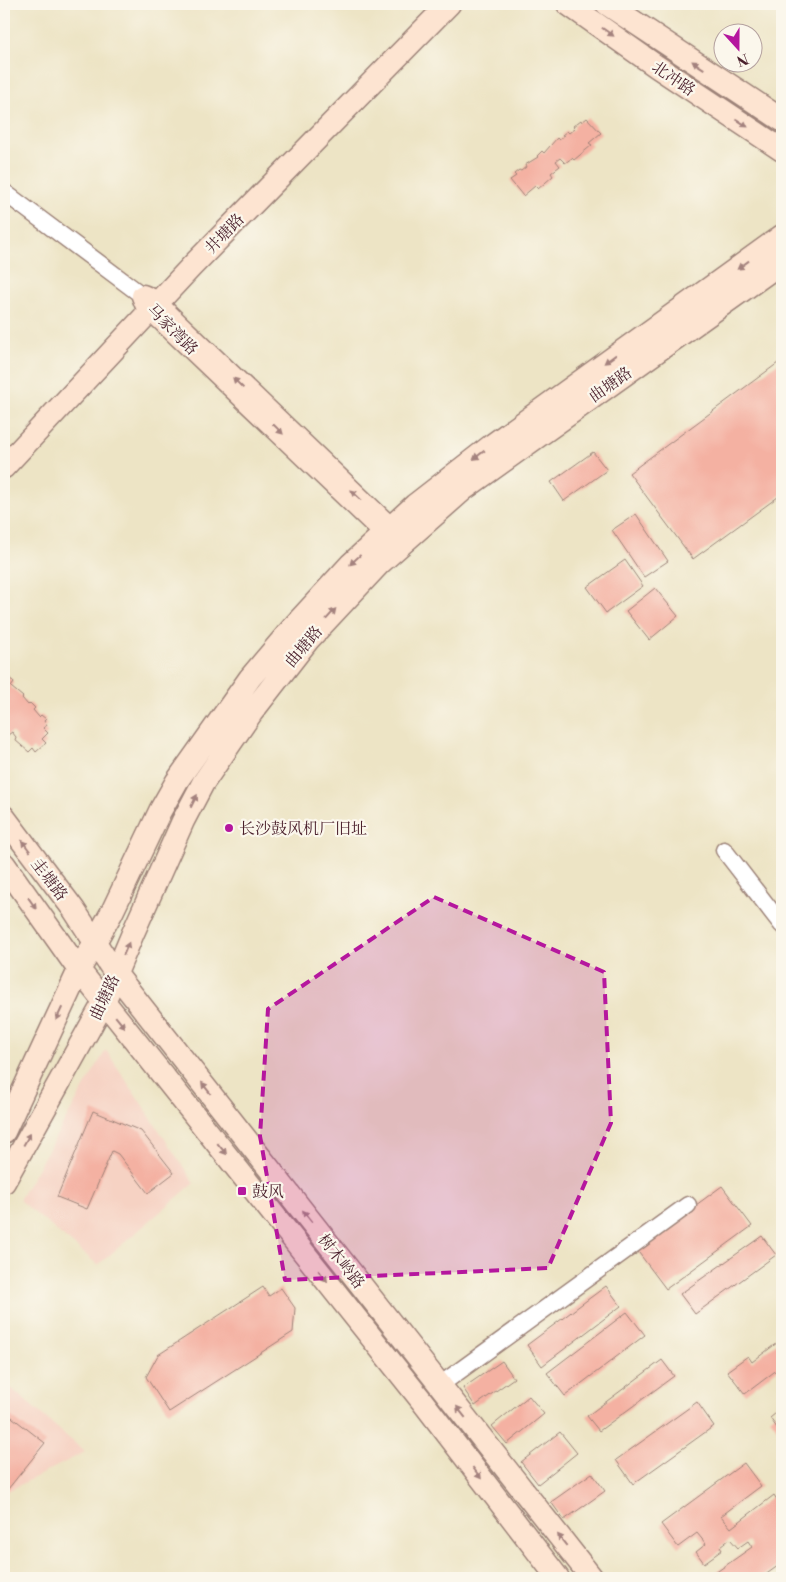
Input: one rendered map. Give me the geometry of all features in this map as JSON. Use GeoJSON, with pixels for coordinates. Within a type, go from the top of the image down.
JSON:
{"type":"FeatureCollection","features":[{"type":"Feature","properties":{"kind":"main road","name":"井塘路"},"geometry":{"type":"LineString","coordinates":[[4,455],[149,302],[438,4]]}},
{"type":"Feature","properties":{"kind":"main road","name":"井塘路"},"geometry":{"type":"LineString","coordinates":[[4,467],[149,302],[449,4]]}},
{"type":"Feature","properties":{"kind":"main road","name":"北冲路"},"geometry":{"type":"LineString","coordinates":[[568,4],[656,66],[782,150]]}},
{"type":"Feature","properties":{"kind":"main road","name":"北冲路"},"geometry":{"type":"LineString","coordinates":[[607,4],[782,120]]}},
{"type":"Feature","properties":{"kind":"main road","name":"曲塘路"},"geometry":{"type":"LineString","coordinates":[[4,1182],[104,1002],[184,821],[208,775],[252,712],[308,640],[394,537],[415,505],[491,446],[782,236]]}},
{"type":"Feature","properties":{"kind":"main road","name":"曲塘路"},"geometry":{"type":"LineString","coordinates":[[4,1132],[79,970],[112,912],[160,811],[173,789],[250,678],[294,625],[344,571],[464,489],[782,262]]}},
{"type":"Feature","properties":{"kind":"main road","name":"马家湾路"},"geometry":{"type":"LineString","coordinates":[[149,302],[394,537]]}},
{"type":"Feature","properties":{"kind":"main road","name":"圭塘路"},"geometry":{"type":"LineString","coordinates":[[4,817],[74,910],[95,942]]}},
{"type":"Feature","properties":{"kind":"main road","name":"圭塘路"},"geometry":{"type":"LineString","coordinates":[[4,864],[79,970]]}},
{"type":"Feature","properties":{"kind":"main road","name":"树木岭路"},"geometry":{"type":"LineString","coordinates":[[95,942],[116,973],[592,1578]]}},
{"type":"Feature","properties":{"kind":"main road","name":"树木岭路"},"geometry":{"type":"LineString","coordinates":[[79,970],[422,1401],[558,1578]]}},
{"type":"Feature","properties":{"kind":"street"},"geometry":{"type":"LineString","coordinates":[[4,192],[149,302]]}},
{"type":"Feature","properties":{"kind":"street"},"geometry":{"type":"LineString","coordinates":[[724,850],[782,925]]}},
{"type":"Feature","properties":{"kind":"street"},"geometry":{"type":"LineString","coordinates":[[440,1385],[688,1205]]}},
{"type":"Feature","properties":{"kind":"highlighted area"},"geometry":{"type":"Polygon","coordinates":[[[434,897],[604,972],[611,1123],[548,1268],[285,1280],[260,1136],[268,1009],[434,897]]]}},
{"type":"Feature","properties":{"kind":"shaded area"},"geometry":{"type":"Polygon","coordinates":[[[106,1050],[194,1183],[98,1265],[19,1200],[106,1050]]]}},
{"type":"Feature","properties":{"kind":"shaded area"},"geometry":{"type":"Polygon","coordinates":[[[4,1382],[85,1452],[4,1493],[4,1382]]]}},
{"type":"Feature","properties":{"kind":"building"},"geometry":{"type":"Polygon","coordinates":[[[587,118],[601,133],[589,143],[592,145],[574,160],[572,158],[565,163],[560,158],[556,161],[560,166],[551,173],[553,176],[538,189],[535,186],[523,196],[510,180],[516,176],[514,174],[526,167],[525,165],[538,157],[542,151],[544,153],[557,138],[559,140],[567,131],[569,133],[575,128],[573,126],[587,118]]]}},
{"type":"Feature","properties":{"kind":"building"},"geometry":{"type":"Polygon","coordinates":[[[782,360],[782,494],[693,559],[629,473],[782,360]]]}},
{"type":"Feature","properties":{"kind":"building"},"geometry":{"type":"Polygon","coordinates":[[[593,452],[607,470],[564,501],[551,482],[593,452]]]}},
{"type":"Feature","properties":{"kind":"building"},"geometry":{"type":"Polygon","coordinates":[[[636,514],[668,561],[644,577],[612,530],[636,514]]]}},
{"type":"Feature","properties":{"kind":"building"},"geometry":{"type":"Polygon","coordinates":[[[625,560],[643,586],[606,613],[587,587],[625,560]]]}},
{"type":"Feature","properties":{"kind":"building"},"geometry":{"type":"Polygon","coordinates":[[[655,588],[678,616],[649,640],[626,611],[655,588]]]}},
{"type":"Feature","properties":{"kind":"building"},"geometry":{"type":"Polygon","coordinates":[[[4,677],[6,680],[9,677],[14,683],[11,687],[23,697],[28,705],[30,703],[35,708],[33,710],[39,717],[41,715],[46,719],[44,721],[47,725],[43,728],[48,733],[42,739],[46,743],[36,752],[33,748],[29,752],[15,740],[16,737],[12,732],[8,735],[4,730],[4,677]]]}},
{"type":"Feature","properties":{"kind":"building"},"geometry":{"type":"Polygon","coordinates":[[[93,1111],[141,1131],[174,1173],[148,1193],[118,1154],[112,1151],[87,1209],[57,1197],[93,1111]]]}},
{"type":"Feature","properties":{"kind":"building"},"geometry":{"type":"Polygon","coordinates":[[[722,1186],[752,1226],[666,1289],[636,1249],[722,1186]]]}},
{"type":"Feature","properties":{"kind":"building"},"geometry":{"type":"Polygon","coordinates":[[[762,1236],[776,1255],[695,1314],[680,1294],[762,1236]]]}},
{"type":"Feature","properties":{"kind":"building"},"geometry":{"type":"Polygon","coordinates":[[[606,1286],[621,1306],[542,1366],[527,1345],[606,1286]]]}},
{"type":"Feature","properties":{"kind":"building"},"geometry":{"type":"Polygon","coordinates":[[[263,1287],[269,1296],[281,1288],[295,1308],[293,1332],[169,1412],[146,1377],[158,1355],[263,1287]]]}},
{"type":"Feature","properties":{"kind":"building"},"geometry":{"type":"Polygon","coordinates":[[[627,1312],[645,1335],[565,1396],[547,1373],[627,1312]]]}},
{"type":"Feature","properties":{"kind":"building"},"geometry":{"type":"Polygon","coordinates":[[[782,1339],[782,1366],[745,1394],[727,1371],[748,1356],[752,1362],[782,1339]]]}},
{"type":"Feature","properties":{"kind":"building"},"geometry":{"type":"Polygon","coordinates":[[[662,1360],[674,1376],[599,1431],[587,1416],[662,1360]]]}},
{"type":"Feature","properties":{"kind":"building"},"geometry":{"type":"Polygon","coordinates":[[[502,1361],[514,1378],[475,1406],[463,1388],[502,1361]]]}},
{"type":"Feature","properties":{"kind":"building"},"geometry":{"type":"Polygon","coordinates":[[[529,1396],[544,1414],[507,1444],[492,1426],[529,1396]]]}},
{"type":"Feature","properties":{"kind":"building"},"geometry":{"type":"Polygon","coordinates":[[[697,1402],[714,1426],[633,1484],[616,1460],[697,1402]]]}},
{"type":"Feature","properties":{"kind":"building"},"geometry":{"type":"Polygon","coordinates":[[[782,1408],[782,1435],[770,1418],[782,1408]]]}},
{"type":"Feature","properties":{"kind":"building"},"geometry":{"type":"Polygon","coordinates":[[[4,1411],[45,1443],[4,1494],[4,1411]]]}},
{"type":"Feature","properties":{"kind":"building"},"geometry":{"type":"Polygon","coordinates":[[[560,1432],[577,1453],[538,1484],[521,1462],[560,1432]]]}},
{"type":"Feature","properties":{"kind":"building"},"geometry":{"type":"Polygon","coordinates":[[[744,1463],[761,1486],[721,1516],[731,1528],[774,1495],[782,1507],[782,1563],[761,1578],[708,1578],[752,1547],[748,1541],[738,1548],[730,1539],[720,1547],[722,1550],[704,1563],[696,1552],[706,1544],[697,1533],[678,1547],[661,1524],[744,1463]]]}},
{"type":"Feature","properties":{"kind":"building"},"geometry":{"type":"Polygon","coordinates":[[[592,1473],[605,1491],[564,1520],[551,1502],[592,1473]]]}},
{"type":"Feature","properties":{"kind":"place","name":"长沙鼓风机厂旧址"},"geometry":{"type":"Point","coordinates":[229,828]}},
{"type":"Feature","properties":{"kind":"place","name":"鼓风"},"geometry":{"type":"Point","coordinates":[242,1191]}}]}
